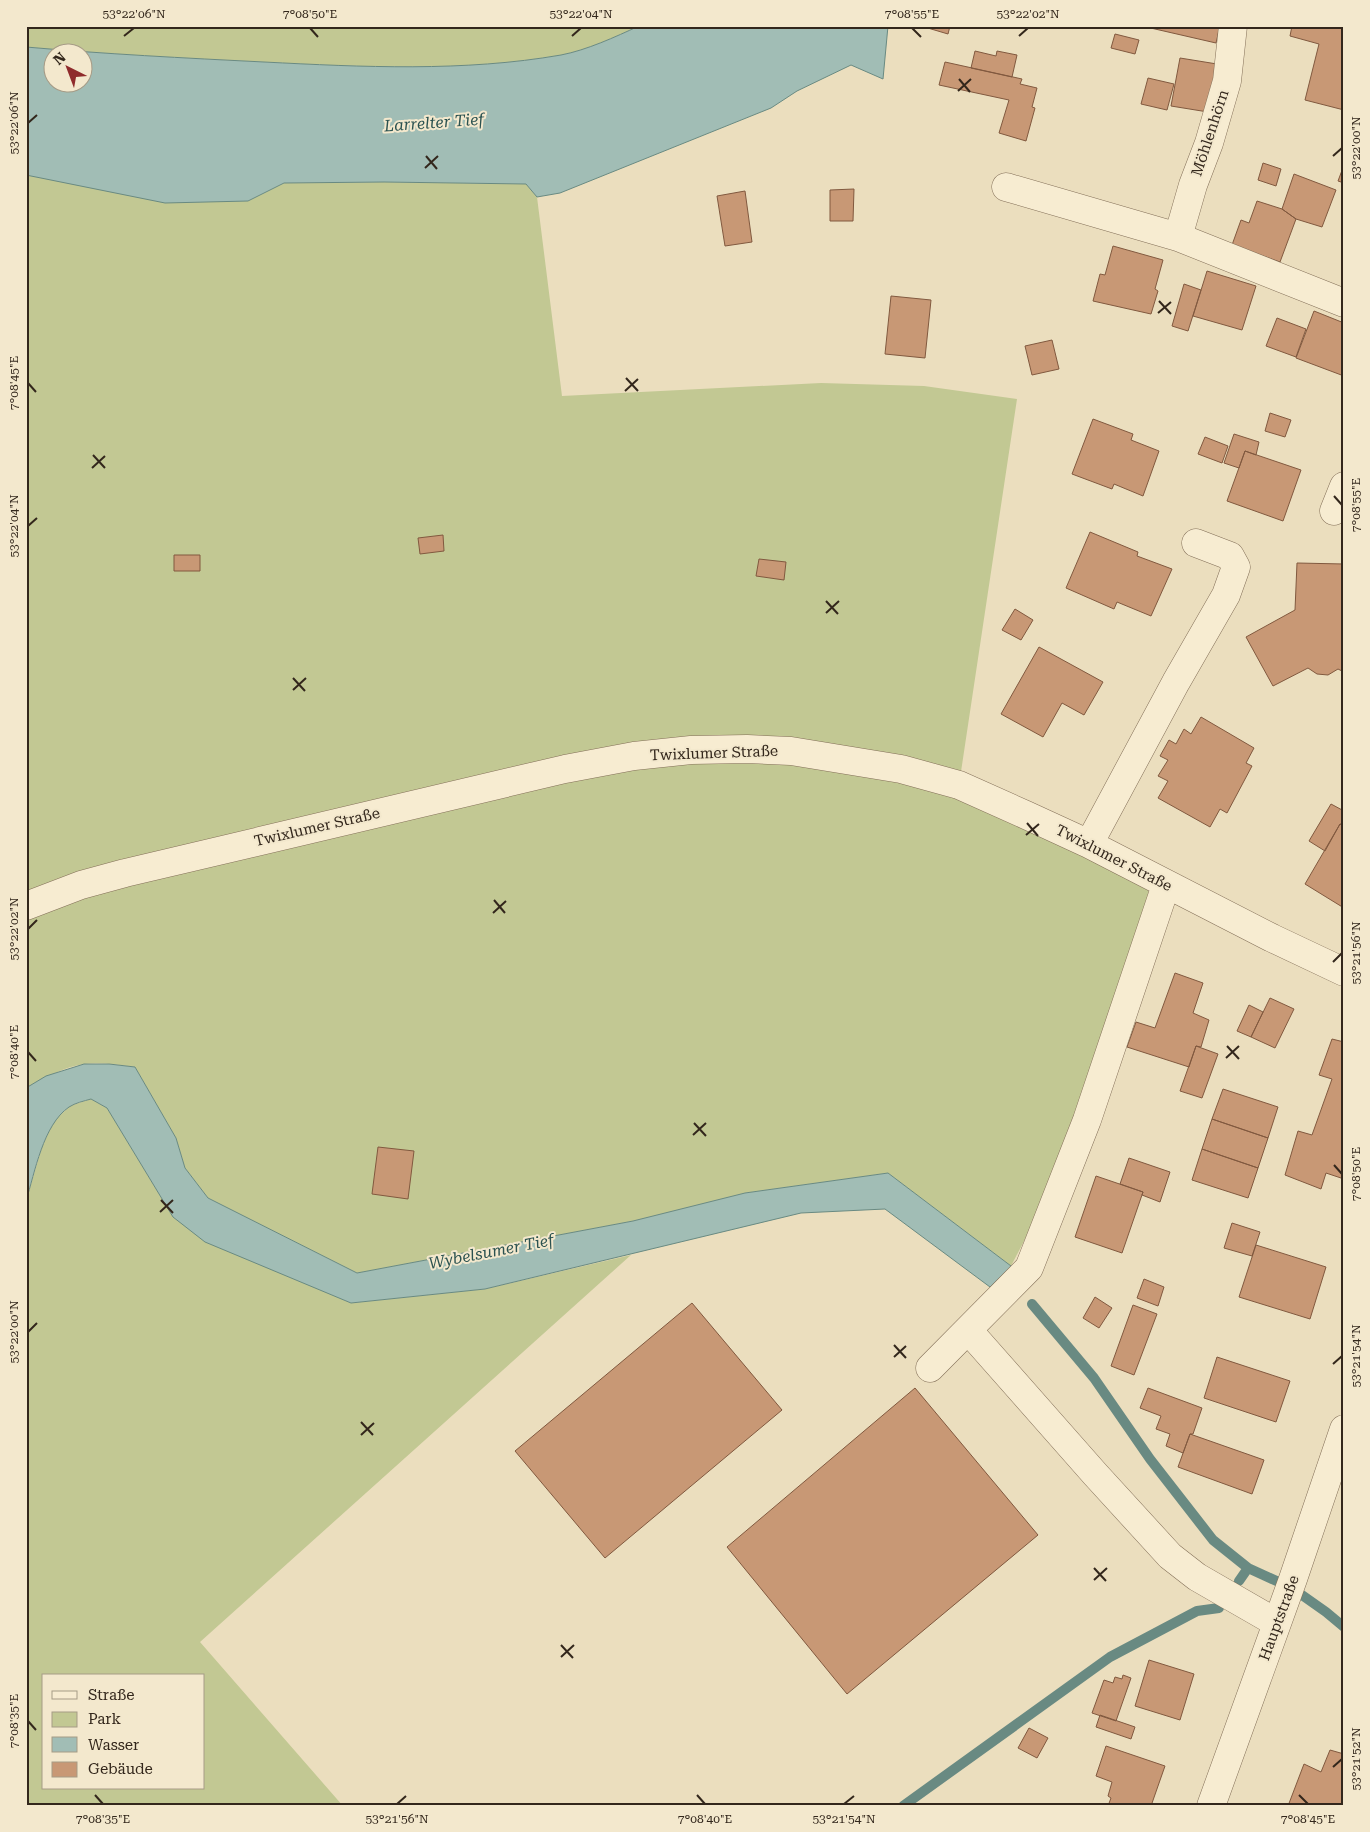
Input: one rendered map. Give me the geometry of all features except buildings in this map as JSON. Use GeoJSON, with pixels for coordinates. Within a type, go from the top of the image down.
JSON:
{"type":"FeatureCollection","features":[{"type":"Feature","properties":{"kind":"street","name":"Möhlenhörn"},"geometry":{"type":"LineString","coordinates":[[1178,237],[1193,186],[1210,143],[1227,81],[1233,26]]}},
{"type":"Feature","properties":{"kind":"street"},"geometry":{"type":"LineString","coordinates":[[1006,187],[1178,237],[1344,303]]}},
{"type":"Feature","properties":{"kind":"street"},"geometry":{"type":"LineString","coordinates":[[1334,511],[1344,486]]}},
{"type":"Feature","properties":{"kind":"street"},"geometry":{"type":"LineString","coordinates":[[1088,844],[1226,595],[1236,567],[1230,556],[1196,543]]}},
{"type":"Feature","properties":{"kind":"street","name":"Twixlumer Straße"},"geometry":{"type":"LineString","coordinates":[[26,906],[81,885],[124,874],[527,778],[634,756],[691,750],[747,749],[791,751],[901,769],[959,785],[1088,844],[1166,885],[1344,972]]}},
{"type":"Feature","properties":{"kind":"street"},"geometry":{"type":"LineString","coordinates":[[930,1368],[1029,1268],[1087,1120],[1166,885]]}},
{"type":"Feature","properties":{"kind":"street"},"geometry":{"type":"LineString","coordinates":[[968,1330],[1170,1556],[1197,1577],[1277,1623]]}},
{"type":"Feature","properties":{"kind":"street","name":"Hauptstraße"},"geometry":{"type":"LineString","coordinates":[[1211,1806],[1344,1429]]}},
{"type":"Feature","properties":{"kind":"green space"},"geometry":{"type":"Polygon","coordinates":[[[26,26],[639,26],[591,47],[571,53],[487,64],[450,66],[338,65],[115,54],[92,52],[92,42],[42,42],[42,48],[26,47],[26,26]]]}},
{"type":"Feature","properties":{"kind":"green space"},"geometry":{"type":"Polygon","coordinates":[[[26,175],[248,201],[284,183],[526,184],[537,197],[562,396],[821,383],[924,386],[1017,399],[959,785],[1166,885],[1087,1120],[1011,1266],[888,1173],[745,1193],[633,1221],[357,1273],[208,1198],[185,1168],[176,1138],[135,1067],[103,1064],[77,1065],[62,1070],[26,1088],[26,175]]]}},
{"type":"Feature","properties":{"kind":"green space"},"geometry":{"type":"Polygon","coordinates":[[[91,1099],[107,1108],[173,1217],[351,1303],[485,1289],[631,1255],[200,1642],[343,1806],[26,1806],[26,1201],[42,1147],[54,1121],[70,1106],[91,1099]]]}},
{"type":"Feature","properties":{"kind":"water","name":"Larrelter Tief"},"geometry":{"type":"Polygon","coordinates":[[[639,26],[888,26],[883,79],[851,65],[797,91],[771,108],[560,193],[537,197],[526,184],[284,183],[248,201],[165,203],[26,175],[26,47],[42,48],[42,92],[92,92],[92,52],[301,64],[413,67],[487,64],[561,55],[591,47],[639,26]]]}},
{"type":"Feature","properties":{"kind":"water","name":"Wybelsumer Tief"},"geometry":{"type":"Polygon","coordinates":[[[84,1064],[135,1067],[176,1138],[185,1168],[208,1198],[357,1273],[633,1221],[745,1193],[888,1173],[1011,1266],[990,1287],[885,1209],[801,1213],[485,1289],[351,1303],[205,1242],[173,1217],[107,1108],[91,1099],[69,1107],[53,1125],[41,1150],[26,1201],[26,1088],[46,1076],[84,1064]]]}},
{"type":"Feature","properties":{"kind":"waterway"},"geometry":{"type":"LineString","coordinates":[[1032,1304],[1094,1378],[1150,1459],[1213,1540],[1248,1568],[1292,1588],[1344,1627]]}},
{"type":"Feature","properties":{"kind":"waterway"},"geometry":{"type":"LineString","coordinates":[[1239,1581],[1248,1568]]}},
{"type":"Feature","properties":{"kind":"waterway"},"geometry":{"type":"LineString","coordinates":[[903,1806],[1110,1657],[1197,1611],[1219,1608]]}}]}
